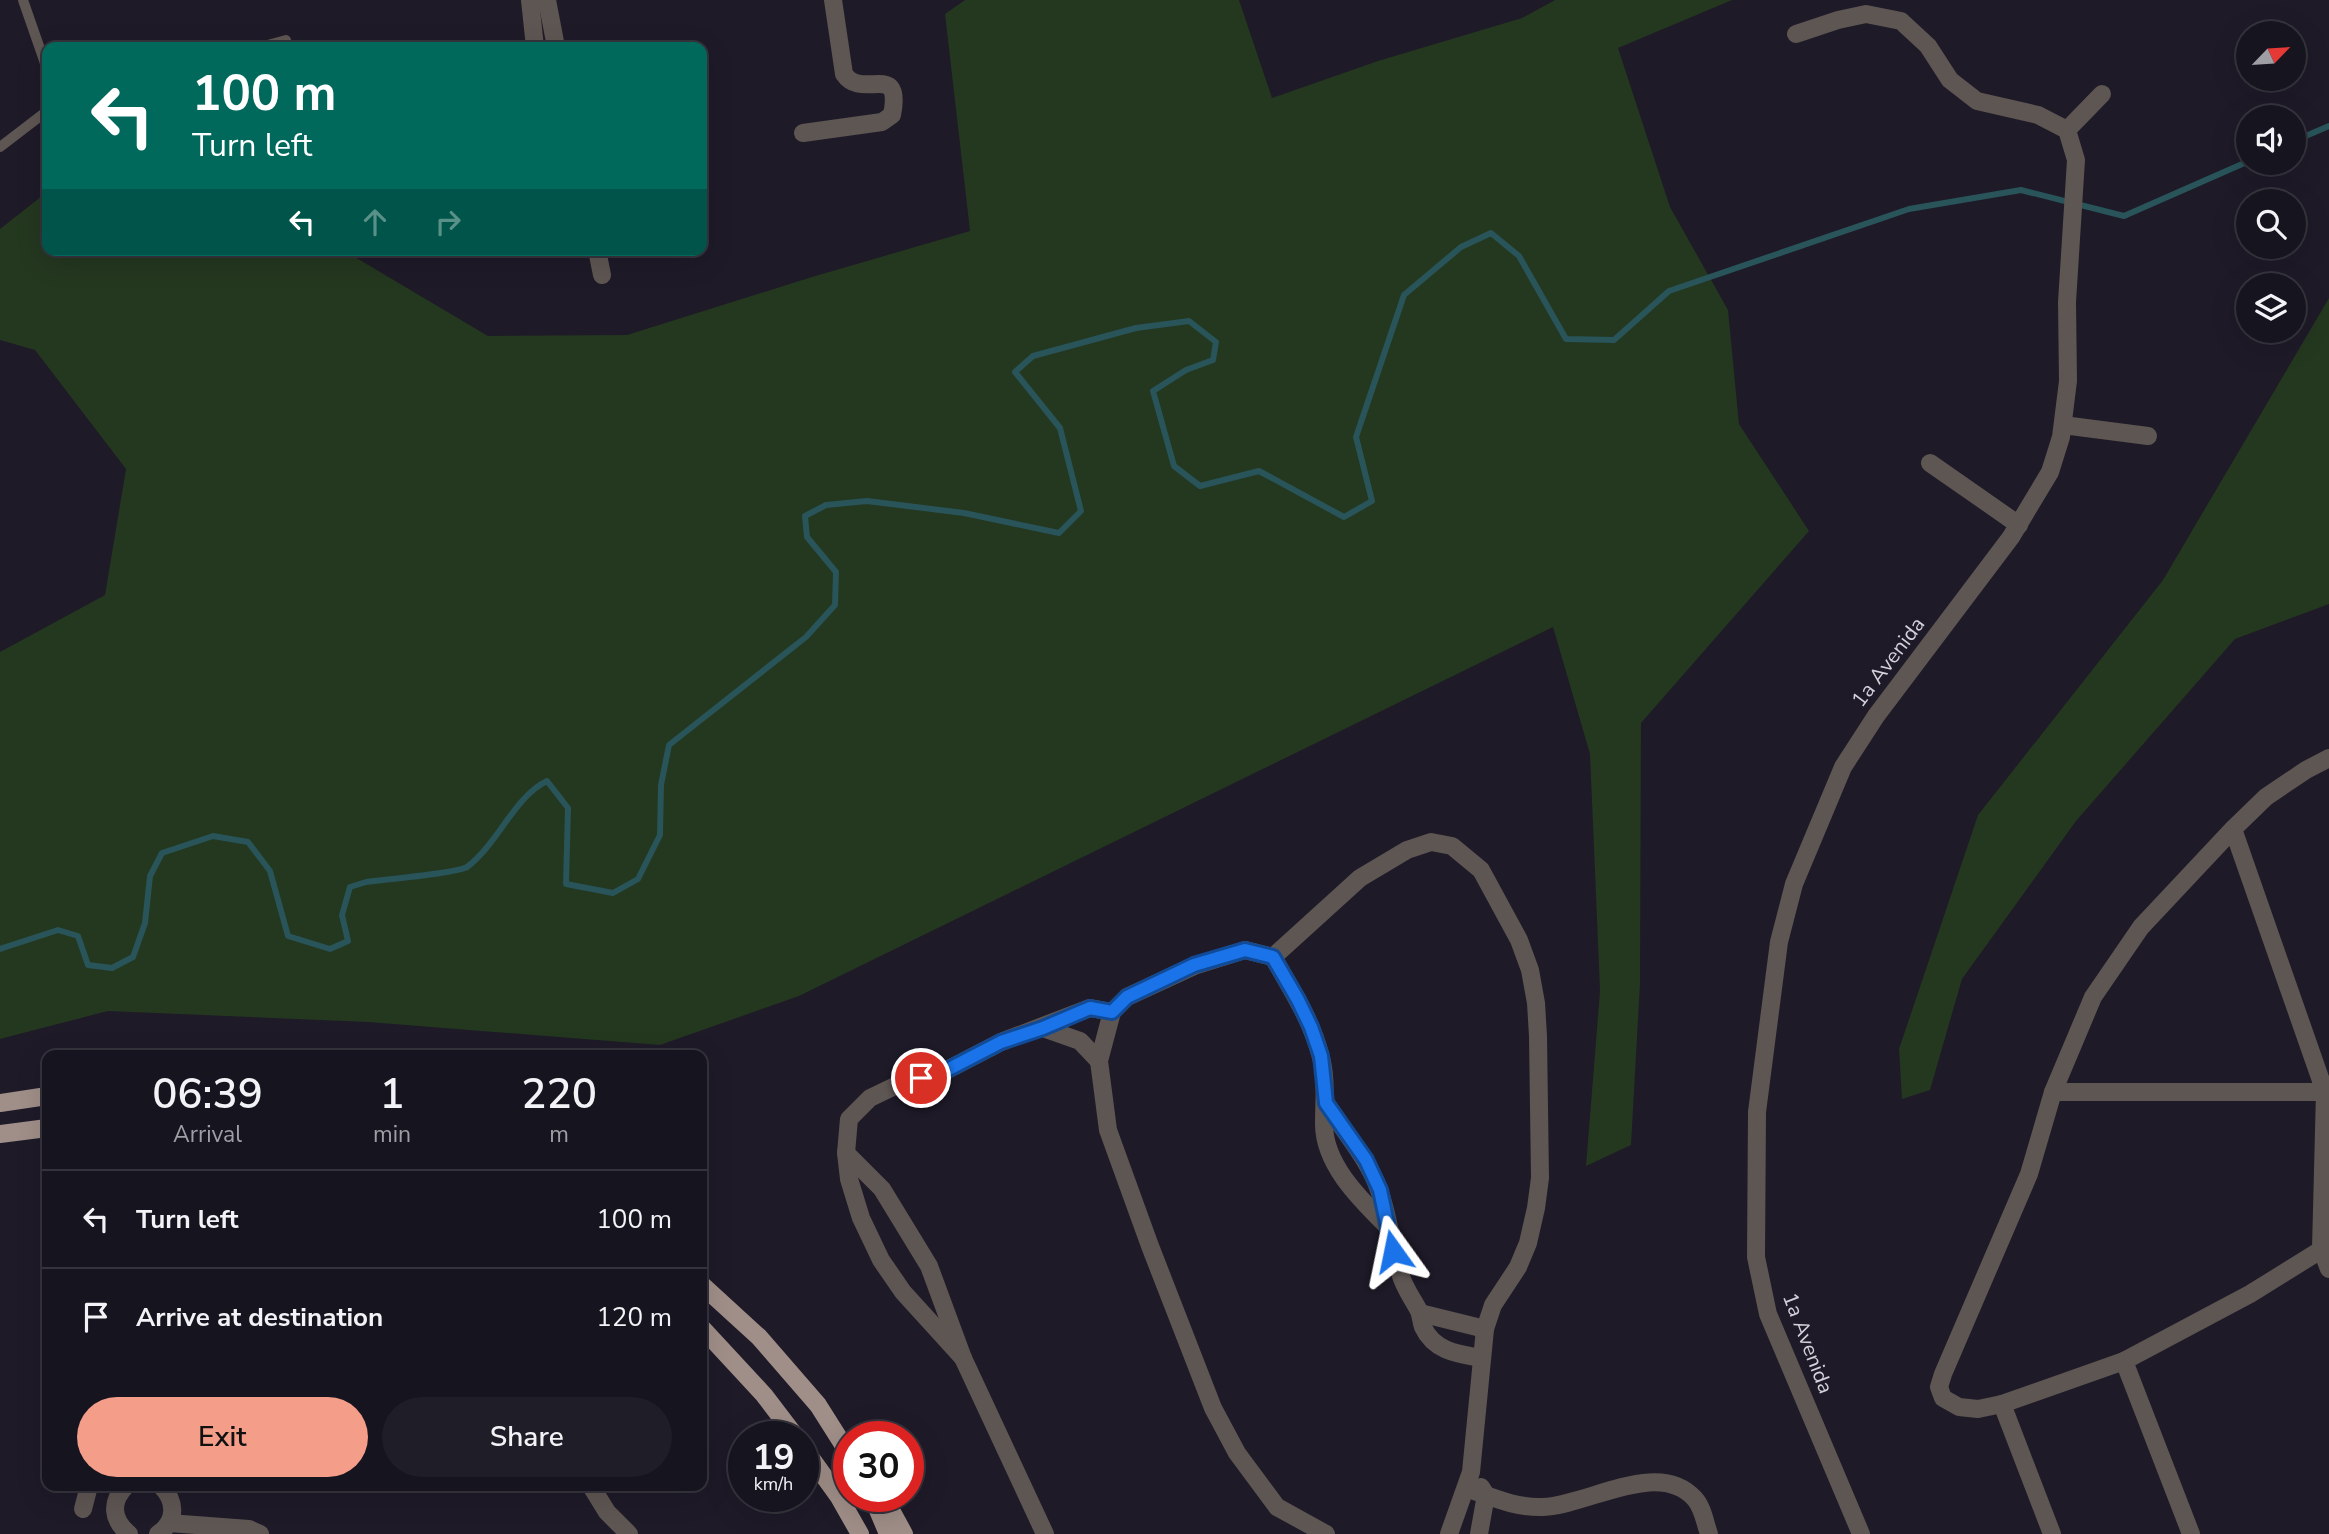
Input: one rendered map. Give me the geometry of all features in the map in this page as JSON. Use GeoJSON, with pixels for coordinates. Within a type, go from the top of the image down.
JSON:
{"type":"FeatureCollection","features":[{"type":"Feature","properties":{"kind":"main road"},"geometry":{"type":"LineString","coordinates":[[0,1103],[42,1097]]}},
{"type":"Feature","properties":{"kind":"main road"},"geometry":{"type":"LineString","coordinates":[[0,1134],[42,1129]]}},
{"type":"Feature","properties":{"kind":"main road"},"geometry":{"type":"LineString","coordinates":[[707,1290],[768,1347],[818,1405],[833,1429]]}},
{"type":"Feature","properties":{"kind":"main road"},"geometry":{"type":"LineString","coordinates":[[707,1333],[764,1395],[784,1421]]}},
{"type":"Feature","properties":{"kind":"main road"},"geometry":{"type":"LineString","coordinates":[[819,1469],[860,1534]]}},
{"type":"Feature","properties":{"kind":"main road"},"geometry":{"type":"LineString","coordinates":[[879,1512],[888,1534]]}},
{"type":"Feature","properties":{"kind":"main road"},"geometry":{"type":"LineString","coordinates":[[892,1512],[904,1534]]}},
{"type":"Feature","properties":{"kind":"street"},"geometry":{"type":"LineString","coordinates":[[530,0],[534,42]]}},
{"type":"Feature","properties":{"kind":"street"},"geometry":{"type":"LineString","coordinates":[[547,0],[555,42]]}},
{"type":"Feature","properties":{"kind":"street"},"geometry":{"type":"LineString","coordinates":[[803,133],[882,122],[892,115],[896,97],[887,84],[856,84],[844,74],[832,0]]}},
{"type":"Feature","properties":{"kind":"street"},"geometry":{"type":"LineString","coordinates":[[1796,34],[1866,14],[1901,21],[1928,46],[1950,80],[1977,101],[2038,115],[2067,130],[2102,94]]}},
{"type":"Feature","properties":{"kind":"street","name":"1a Avenida"},"geometry":{"type":"LineString","coordinates":[[1861,1534],[1769,1314],[1756,1257],[1757,1112],[1779,942],[1794,884],[1843,767],[1875,716],[2019,525],[2050,472],[2063,425],[2068,381],[2067,302],[2076,160],[2067,130]]}},
{"type":"Feature","properties":{"kind":"street"},"geometry":{"type":"LineString","coordinates":[[598,256],[602,275]]}},
{"type":"Feature","properties":{"kind":"street"},"geometry":{"type":"LineString","coordinates":[[2063,425],[2148,436]]}},
{"type":"Feature","properties":{"kind":"street"},"geometry":{"type":"LineString","coordinates":[[1930,463],[2019,525]]}},
{"type":"Feature","properties":{"kind":"street"},"geometry":{"type":"LineString","coordinates":[[2325,1246],[2250,1294],[2124,1361],[2002,1405],[1978,1409],[1959,1407],[1943,1398],[1939,1387],[1942,1374],[2029,1174],[2053,1092],[2094,997],[2141,927],[2233,829],[2266,797],[2329,758]]}},
{"type":"Feature","properties":{"kind":"street"},"geometry":{"type":"LineString","coordinates":[[2233,829],[2325,1092],[2325,1246],[2329,1269]]}},
{"type":"Feature","properties":{"kind":"street"},"geometry":{"type":"LineString","coordinates":[[1273,957],[1360,878],[1407,850],[1431,842],[1452,846],[1481,870],[1519,940],[1530,970],[1538,1036],[1540,1178],[1528,1243],[1518,1267],[1493,1305],[1485,1329],[1469,1480],[1449,1534]]}},
{"type":"Feature","properties":{"kind":"street"},"geometry":{"type":"LineString","coordinates":[[1326,1534],[1277,1507],[1237,1454],[1213,1408],[1108,1130],[1099,1061],[1112,1012],[1127,997],[1194,965],[1245,950],[1273,957],[1298,1000],[1321,1056],[1326,1103],[1324,1126],[1332,1156],[1346,1184],[1388,1227]]}},
{"type":"Feature","properties":{"kind":"street"},"geometry":{"type":"LineString","coordinates":[[963,1358],[924,1317],[881,1260],[861,1218],[849,1180],[846,1153],[849,1119],[870,1098],[895,1086],[947,1070],[1001,1042],[1090,1008],[1112,1012]]}},
{"type":"Feature","properties":{"kind":"street"},"geometry":{"type":"LineString","coordinates":[[1043,1028],[1080,1041],[1099,1061]]}},
{"type":"Feature","properties":{"kind":"street"},"geometry":{"type":"LineString","coordinates":[[2053,1092],[2325,1092]]}},
{"type":"Feature","properties":{"kind":"street"},"geometry":{"type":"LineString","coordinates":[[1326,1103],[1366,1160],[1380,1190],[1400,1275],[1410,1299],[1420,1313],[1421,1324],[1428,1336],[1452,1354],[1481,1358]]}},
{"type":"Feature","properties":{"kind":"street"},"geometry":{"type":"LineString","coordinates":[[846,1153],[882,1189],[929,1266],[963,1358],[1045,1534]]}},
{"type":"Feature","properties":{"kind":"street"},"geometry":{"type":"LineString","coordinates":[[1420,1313],[1485,1329]]}},
{"type":"Feature","properties":{"kind":"street"},"geometry":{"type":"LineString","coordinates":[[2124,1361],[2191,1534]]}},
{"type":"Feature","properties":{"kind":"street"},"geometry":{"type":"LineString","coordinates":[[2002,1405],[2052,1534]]}},
{"type":"Feature","properties":{"kind":"street"},"geometry":{"type":"LineString","coordinates":[[1469,1480],[1486,1495],[1515,1506],[1545,1507],[1575,1502],[1636,1483],[1658,1482],[1682,1487],[1697,1501],[1709,1534]]}},
{"type":"Feature","properties":{"kind":"street"},"geometry":{"type":"LineString","coordinates":[[83,1509],[88,1491]]}},
{"type":"Feature","properties":{"kind":"street"},"geometry":{"type":"LineString","coordinates":[[122,1491],[116,1500],[114,1510],[123,1532]]}},
{"type":"Feature","properties":{"kind":"street"},"geometry":{"type":"LineString","coordinates":[[165,1491],[172,1504],[164,1529],[249,1529],[260,1534]]}},
{"type":"Feature","properties":{"kind":"street"},"geometry":{"type":"LineString","coordinates":[[594,1491],[607,1512],[629,1534]]}},
{"type":"Feature","properties":{"kind":"street"},"geometry":{"type":"LineString","coordinates":[[1479,1534],[1486,1495]]}},
{"type":"Feature","properties":{"kind":"lane"},"geometry":{"type":"LineString","coordinates":[[23,0],[42,55]]}},
{"type":"Feature","properties":{"kind":"lane"},"geometry":{"type":"LineString","coordinates":[[279,42],[286,40]]}},
{"type":"Feature","properties":{"kind":"lane"},"geometry":{"type":"LineString","coordinates":[[0,146],[42,115]]}},
{"type":"Feature","properties":{"kind":"green space"},"geometry":{"type":"Polygon","coordinates":[[[965,0],[1239,0],[1272,98],[1378,61],[1522,18],[1555,0],[1732,0],[1618,48],[1670,207],[1728,310],[1739,424],[1809,531],[1641,723],[1640,984],[1631,1145],[1586,1166],[1600,991],[1590,754],[1553,627],[799,996],[660,1045],[368,1022],[108,1011],[0,1039],[0,652],[105,595],[126,469],[35,350],[0,340],[0,229],[42,196],[42,256],[353,256],[488,336],[627,335],[970,231],[945,14],[965,0]]]}},
{"type":"Feature","properties":{"kind":"green space"},"geometry":{"type":"Polygon","coordinates":[[[2329,298],[2329,604],[2235,639],[2076,821],[1962,979],[1930,1090],[1902,1099],[1899,1049],[1978,815],[2163,580],[2303,343],[2306,343],[2306,337],[2329,298]]]}},
{"type":"Feature","properties":{"kind":"waterway"},"geometry":{"type":"LineString","coordinates":[[2306,136],[2329,126]]}},
{"type":"Feature","properties":{"kind":"waterway"},"geometry":{"type":"LineString","coordinates":[[0,949],[58,930],[78,936],[88,965],[112,968],[133,957],[145,923],[150,876],[162,853],[213,836],[248,842],[270,871],[288,936],[330,949],[348,941],[342,915],[350,887],[366,882],[435,874],[467,867],[478,858],[525,798],[547,781],[568,808],[566,884],[613,893],[638,879],[660,835],[661,785],[669,745],[806,637],[835,605],[836,572],[807,537],[805,516],[826,505],[867,501],[964,513],[1059,533],[1081,511],[1060,428],[1015,372],[1033,356],[1136,328],[1189,321],[1216,342],[1213,360],[1186,370],[1153,391],[1174,466],[1200,486],[1259,471],[1344,517],[1372,501],[1356,437],[1404,295],[1461,247],[1491,233],[1519,256],[1566,339],[1614,340],[1669,291],[1909,209],[2021,190],[2124,216],[2236,167]]}},
{"type":"Feature","properties":{"kind":"route"},"geometry":{"type":"LineString","coordinates":[[921,1078],[947,1070],[1001,1042],[1090,1008],[1112,1012],[1127,997],[1194,965],[1245,950],[1273,957],[1311,1027],[1321,1056],[1326,1103],[1366,1160],[1380,1190],[1393,1251]]}}]}
